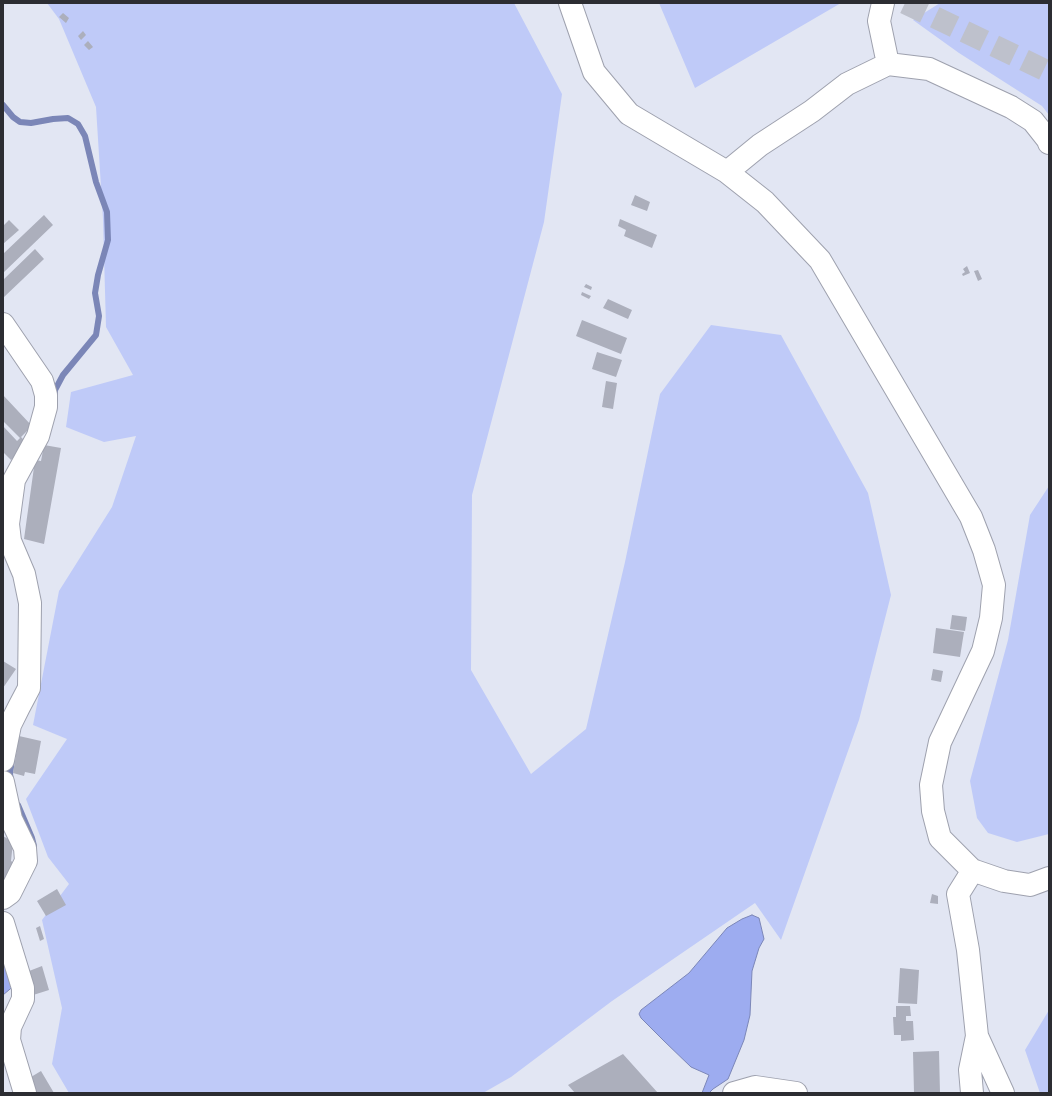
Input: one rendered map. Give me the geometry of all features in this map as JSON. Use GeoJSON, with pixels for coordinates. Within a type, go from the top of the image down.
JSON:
{"type":"FeatureCollection","features":[{"type":"Feature","properties":{"kind":"street"},"geometry":{"type":"LineString","coordinates":[[570,3],[594,72],[629,114],[727,172],[765,202],[820,260],[971,516],[984,550],[994,585],[991,618],[983,651],[940,742],[931,785],[933,811],[940,838],[974,870],[1004,881],[1030,885],[1049,878]]}},
{"type":"Feature","properties":{"kind":"street"},"geometry":{"type":"LineString","coordinates":[[883,3],[879,21],[888,64]]}},
{"type":"Feature","properties":{"kind":"street"},"geometry":{"type":"LineString","coordinates":[[727,172],[760,145],[812,111],[847,84],[888,64],[928,68],[1012,107],[1033,121],[1049,143]]}},
{"type":"Feature","properties":{"kind":"street"},"geometry":{"type":"LineString","coordinates":[[3,324],[42,381],[46,395],[46,407],[38,436],[14,480],[8,524],[10,541],[24,574],[30,603],[30,688],[10,725],[3,760]]}},
{"type":"Feature","properties":{"kind":"street"},"geometry":{"type":"LineString","coordinates":[[3,782],[11,819],[25,848],[26,860],[10,893],[3,898]]}},
{"type":"Feature","properties":{"kind":"street"},"geometry":{"type":"LineString","coordinates":[[972,1093],[970,1070],[977,1036],[968,950],[958,894],[974,870]]}},
{"type":"Feature","properties":{"kind":"street"},"geometry":{"type":"LineString","coordinates":[[3,923],[23,988],[22,999],[10,1027],[9,1040],[25,1093]]}},
{"type":"Feature","properties":{"kind":"street"},"geometry":{"type":"LineString","coordinates":[[977,1036],[1003,1093]]}},
{"type":"Feature","properties":{"kind":"street"},"geometry":{"type":"LineString","coordinates":[[734,1093],[755,1086],[796,1093]]}},
{"type":"Feature","properties":{"kind":"shaded area"},"geometry":{"type":"Polygon","coordinates":[[[47,3],[514,3],[562,94],[544,222],[472,495],[471,670],[531,774],[586,729],[625,562],[660,394],[711,325],[781,335],[868,493],[891,595],[859,720],[781,940],[755,903],[612,1001],[511,1077],[483,1093],[69,1093],[52,1064],[62,1008],[42,920],[69,884],[48,857],[26,799],[67,739],[33,725],[59,591],[112,507],[136,436],[104,442],[66,427],[71,392],[133,375],[106,327],[103,219],[96,107],[59,19],[47,3]]]}},
{"type":"Feature","properties":{"kind":"shaded area"},"geometry":{"type":"Polygon","coordinates":[[[659,3],[841,3],[695,88],[659,3]]]}},
{"type":"Feature","properties":{"kind":"shaded area"},"geometry":{"type":"Polygon","coordinates":[[[940,3],[1049,3],[1049,115],[1042,106],[959,53],[913,20],[940,3]]]}},
{"type":"Feature","properties":{"kind":"shaded area"},"geometry":{"type":"Polygon","coordinates":[[[1049,486],[1049,834],[1017,842],[988,833],[977,818],[970,781],[1008,640],[1030,515],[1049,486]]]}},
{"type":"Feature","properties":{"kind":"shaded area"},"geometry":{"type":"Polygon","coordinates":[[[752,915],[759,918],[764,939],[759,948],[752,971],[750,1015],[744,1040],[728,1079],[709,1093],[702,1093],[709,1075],[691,1067],[641,1018],[639,1014],[641,1010],[689,973],[727,928],[752,915]]]}},
{"type":"Feature","properties":{"kind":"shaded area"},"geometry":{"type":"Polygon","coordinates":[[[3,943],[16,984],[3,995],[3,943]]]}},
{"type":"Feature","properties":{"kind":"shaded area"},"geometry":{"type":"Polygon","coordinates":[[[1049,1010],[1049,1093],[1040,1093],[1025,1050],[1049,1010]]]}},
{"type":"Feature","properties":{"kind":"building"},"geometry":{"type":"Polygon","coordinates":[[[63,13],[69,18],[66,23],[59,17],[63,13]]]}},
{"type":"Feature","properties":{"kind":"building"},"geometry":{"type":"Polygon","coordinates":[[[83,31],[86,35],[81,40],[78,36],[83,31]]]}},
{"type":"Feature","properties":{"kind":"building"},"geometry":{"type":"Polygon","coordinates":[[[88,41],[93,47],[89,50],[84,45],[88,41]]]}},
{"type":"Feature","properties":{"kind":"building"},"geometry":{"type":"Polygon","coordinates":[[[635,195],[650,202],[647,211],[631,205],[635,195]]]}},
{"type":"Feature","properties":{"kind":"building"},"geometry":{"type":"Polygon","coordinates":[[[44,215],[53,225],[3,273],[3,254],[44,215]]]}},
{"type":"Feature","properties":{"kind":"building"},"geometry":{"type":"Polygon","coordinates":[[[620,219],[657,235],[652,248],[624,236],[626,230],[618,226],[620,219]]]}},
{"type":"Feature","properties":{"kind":"building"},"geometry":{"type":"Polygon","coordinates":[[[9,220],[19,230],[3,244],[3,226],[9,220]]]}},
{"type":"Feature","properties":{"kind":"building"},"geometry":{"type":"Polygon","coordinates":[[[35,249],[44,259],[3,298],[3,280],[35,249]]]}},
{"type":"Feature","properties":{"kind":"building"},"geometry":{"type":"Polygon","coordinates":[[[967,266],[970,273],[963,276],[962,274],[965,272],[963,269],[967,266]]]}},
{"type":"Feature","properties":{"kind":"building"},"geometry":{"type":"Polygon","coordinates":[[[978,270],[982,279],[978,281],[974,271],[978,270]]]}},
{"type":"Feature","properties":{"kind":"building"},"geometry":{"type":"Polygon","coordinates":[[[586,284],[592,287],[591,290],[584,287],[586,284]]]}},
{"type":"Feature","properties":{"kind":"building"},"geometry":{"type":"Polygon","coordinates":[[[582,292],[591,296],[589,299],[581,295],[582,292]]]}},
{"type":"Feature","properties":{"kind":"building"},"geometry":{"type":"Polygon","coordinates":[[[608,299],[632,310],[628,319],[603,308],[608,299]]]}},
{"type":"Feature","properties":{"kind":"building"},"geometry":{"type":"Polygon","coordinates":[[[582,320],[627,338],[621,354],[576,336],[582,320]]]}},
{"type":"Feature","properties":{"kind":"building"},"geometry":{"type":"Polygon","coordinates":[[[597,352],[622,360],[616,377],[592,369],[597,352]]]}},
{"type":"Feature","properties":{"kind":"building"},"geometry":{"type":"Polygon","coordinates":[[[606,381],[617,383],[613,409],[602,407],[606,381]]]}},
{"type":"Feature","properties":{"kind":"building"},"geometry":{"type":"Polygon","coordinates":[[[3,395],[32,426],[21,437],[28,444],[11,460],[3,452],[3,426],[17,441],[20,438],[3,421],[3,395]]]}},
{"type":"Feature","properties":{"kind":"building"},"geometry":{"type":"Polygon","coordinates":[[[44,445],[61,448],[44,544],[24,539],[35,460],[41,461],[44,445]]]}},
{"type":"Feature","properties":{"kind":"building"},"geometry":{"type":"Polygon","coordinates":[[[952,615],[967,617],[965,631],[950,629],[952,615]]]}},
{"type":"Feature","properties":{"kind":"building"},"geometry":{"type":"Polygon","coordinates":[[[936,628],[964,632],[960,657],[933,653],[936,628]]]}},
{"type":"Feature","properties":{"kind":"building"},"geometry":{"type":"Polygon","coordinates":[[[3,661],[16,669],[3,688],[3,661]]]}},
{"type":"Feature","properties":{"kind":"building"},"geometry":{"type":"Polygon","coordinates":[[[933,669],[943,671],[941,682],[931,680],[933,669]]]}},
{"type":"Feature","properties":{"kind":"building"},"geometry":{"type":"Polygon","coordinates":[[[19,736],[41,741],[35,774],[25,772],[24,776],[13,773],[19,736]]]}},
{"type":"Feature","properties":{"kind":"building"},"geometry":{"type":"Polygon","coordinates":[[[3,836],[13,842],[11,861],[17,865],[3,886],[3,836]]]}},
{"type":"Feature","properties":{"kind":"building"},"geometry":{"type":"Polygon","coordinates":[[[57,889],[66,905],[46,916],[37,901],[57,889]]]}},
{"type":"Feature","properties":{"kind":"building"},"geometry":{"type":"Polygon","coordinates":[[[932,894],[938,896],[938,904],[930,903],[932,894]]]}},
{"type":"Feature","properties":{"kind":"building"},"geometry":{"type":"Polygon","coordinates":[[[40,926],[44,939],[40,941],[36,928],[40,926]]]}},
{"type":"Feature","properties":{"kind":"building"},"geometry":{"type":"Polygon","coordinates":[[[42,966],[49,990],[30,996],[24,973],[42,966]]]}},
{"type":"Feature","properties":{"kind":"building"},"geometry":{"type":"Polygon","coordinates":[[[900,968],[919,970],[917,1004],[898,1003],[900,968]]]}},
{"type":"Feature","properties":{"kind":"building"},"geometry":{"type":"Polygon","coordinates":[[[896,1006],[910,1006],[911,1016],[906,1016],[906,1021],[913,1021],[914,1040],[901,1041],[901,1035],[894,1035],[893,1017],[896,1017],[896,1006]]]}},
{"type":"Feature","properties":{"kind":"building"},"geometry":{"type":"Polygon","coordinates":[[[939,1051],[940,1093],[914,1093],[913,1052],[939,1051]]]}},
{"type":"Feature","properties":{"kind":"building"},"geometry":{"type":"Polygon","coordinates":[[[623,1054],[658,1093],[575,1093],[568,1085],[623,1054]]]}},
{"type":"Feature","properties":{"kind":"building"},"geometry":{"type":"Polygon","coordinates":[[[41,1071],[54,1093],[34,1093],[26,1080],[41,1071]]]}},
{"type":"Feature","properties":{"kind":"waterway"},"geometry":{"type":"LineString","coordinates":[[3,105],[13,117],[20,122],[31,123],[68,118],[78,124],[85,136],[96,182],[107,212],[108,240],[98,275],[95,293],[99,316],[96,335],[63,375],[55,390],[55,395]]}},
{"type":"Feature","properties":{"kind":"waterway"},"geometry":{"type":"LineString","coordinates":[[11,780],[10,774],[12,760]]}},
{"type":"Feature","properties":{"kind":"waterway"},"geometry":{"type":"LineString","coordinates":[[18,805],[34,846]]}},
{"type":"Feature","properties":{"kind":"tunnel"},"geometry":{"type":"LineString","coordinates":[[905,3],[1049,72]]}}]}
